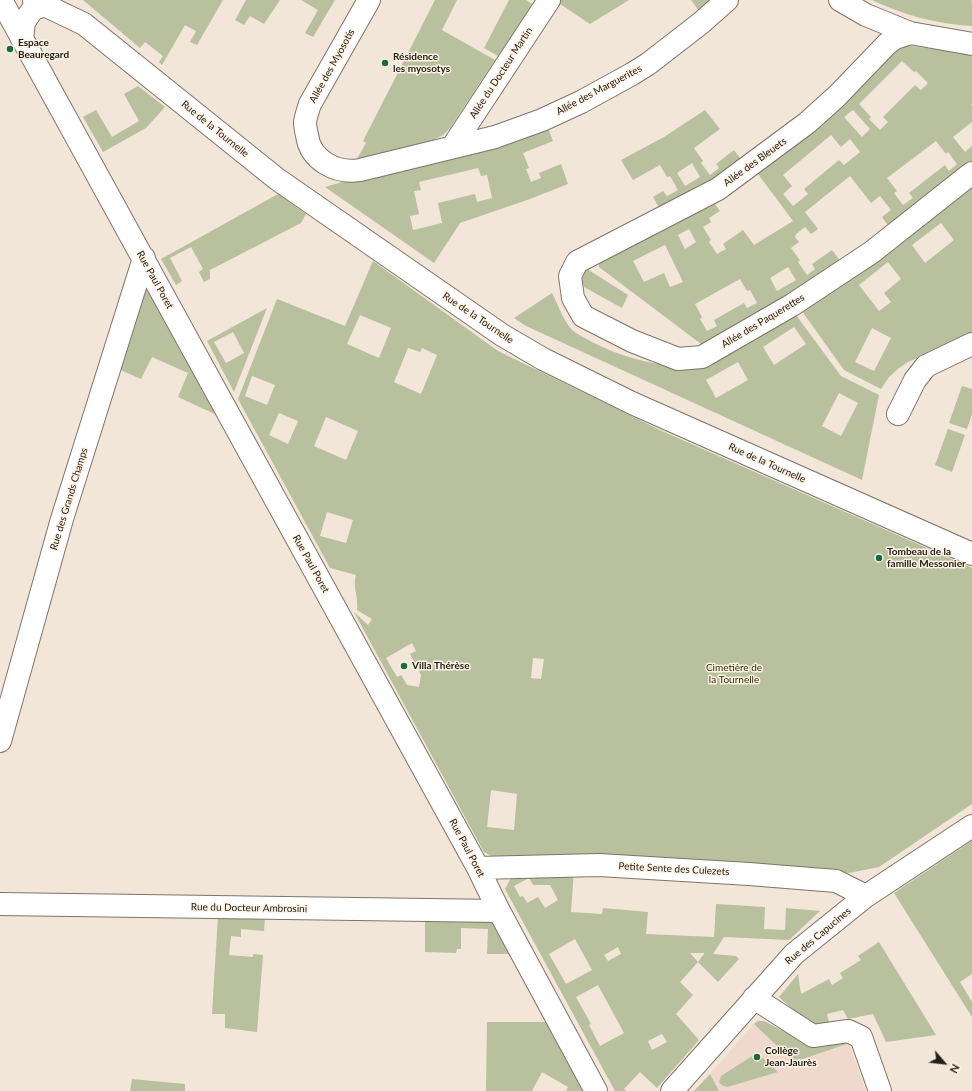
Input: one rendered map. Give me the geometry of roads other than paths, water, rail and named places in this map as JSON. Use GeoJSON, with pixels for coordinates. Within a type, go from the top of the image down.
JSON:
{"type":"FeatureCollection","features":[{"type":"Feature","properties":{"kind":"street","name":"Rue Paul Poret"},"geometry":{"type":"LineString","coordinates":[[1,0],[478,868],[499,911],[596,1091]]}},
{"type":"Feature","properties":{"kind":"street","name":"Allée des Myosotis"},"geometry":{"type":"LineString","coordinates":[[369,0],[310,104],[305,124],[308,142],[312,152],[334,168],[350,171],[453,146]]}},
{"type":"Feature","properties":{"kind":"street","name":"Allée du Docteur Martin"},"geometry":{"type":"LineString","coordinates":[[453,146],[549,0]]}},
{"type":"Feature","properties":{"kind":"street","name":"Allée des Marguerites"},"geometry":{"type":"LineString","coordinates":[[453,146],[495,137],[542,120],[581,102],[648,64],[701,23],[727,0]]}},
{"type":"Feature","properties":{"kind":"street"},"geometry":{"type":"LineString","coordinates":[[840,0],[866,15],[910,32],[972,44]]}},
{"type":"Feature","properties":{"kind":"street"},"geometry":{"type":"LineString","coordinates":[[22,39],[24,22],[33,9],[48,2]]}},
{"type":"Feature","properties":{"kind":"street","name":"Rue de la Tournelle"},"geometry":{"type":"LineString","coordinates":[[48,2],[84,24],[277,179],[502,335],[550,362],[625,399],[972,554]]}},
{"type":"Feature","properties":{"kind":"street","name":"Allée des Bleuets"},"geometry":{"type":"LineString","coordinates":[[577,262],[718,189],[807,123],[837,96],[887,44],[895,38],[910,32]]}},
{"type":"Feature","properties":{"kind":"street","name":"Allée des Paquerettes"},"geometry":{"type":"LineString","coordinates":[[577,262],[570,276],[573,298],[583,316],[632,340],[678,359],[702,357],[792,305],[872,252],[972,173]]}},
{"type":"Feature","properties":{"kind":"street","name":"Rue des Grands Champs"},"geometry":{"type":"LineString","coordinates":[[0,741],[62,519],[144,258]]}},
{"type":"Feature","properties":{"kind":"street"},"geometry":{"type":"LineString","coordinates":[[898,414],[915,380],[926,366],[972,344]]}},
{"type":"Feature","properties":{"kind":"street","name":"Rue des Capucines"},"geometry":{"type":"LineString","coordinates":[[672,1091],[794,954],[866,896],[972,826]]}},
{"type":"Feature","properties":{"kind":"street","name":"Petite Sente des Culezets"},"geometry":{"type":"LineString","coordinates":[[478,868],[599,864],[749,874],[836,881],[866,896]]}},
{"type":"Feature","properties":{"kind":"street","name":"Rue du Docteur Ambrosini"},"geometry":{"type":"LineString","coordinates":[[0,904],[499,911]]}},
{"type":"Feature","properties":{"kind":"street"},"geometry":{"type":"LineString","coordinates":[[754,998],[813,1036],[848,1031],[861,1037],[880,1091]]}},
{"type":"Feature","properties":{"kind":"place","name":"Espace Beauregard"},"geometry":{"type":"Point","coordinates":[10,49]}},
{"type":"Feature","properties":{"kind":"place","name":"Résidence les myosotys"},"geometry":{"type":"Point","coordinates":[385,63]}},
{"type":"Feature","properties":{"kind":"place","name":"Tombeau de la famille Messonier"},"geometry":{"type":"Point","coordinates":[879,558]}},
{"type":"Feature","properties":{"kind":"place","name":"Villa Thérèse"},"geometry":{"type":"Point","coordinates":[404,666]}},
{"type":"Feature","properties":{"kind":"place","name":"Collège Jean-Jaurès"},"geometry":{"type":"Point","coordinates":[757,1057]}},
{"type":"Feature","properties":{"kind":"park label","name":"Cimetière de la Tournelle"},"geometry":{"type":"Point","coordinates":[734,674]}}]}
